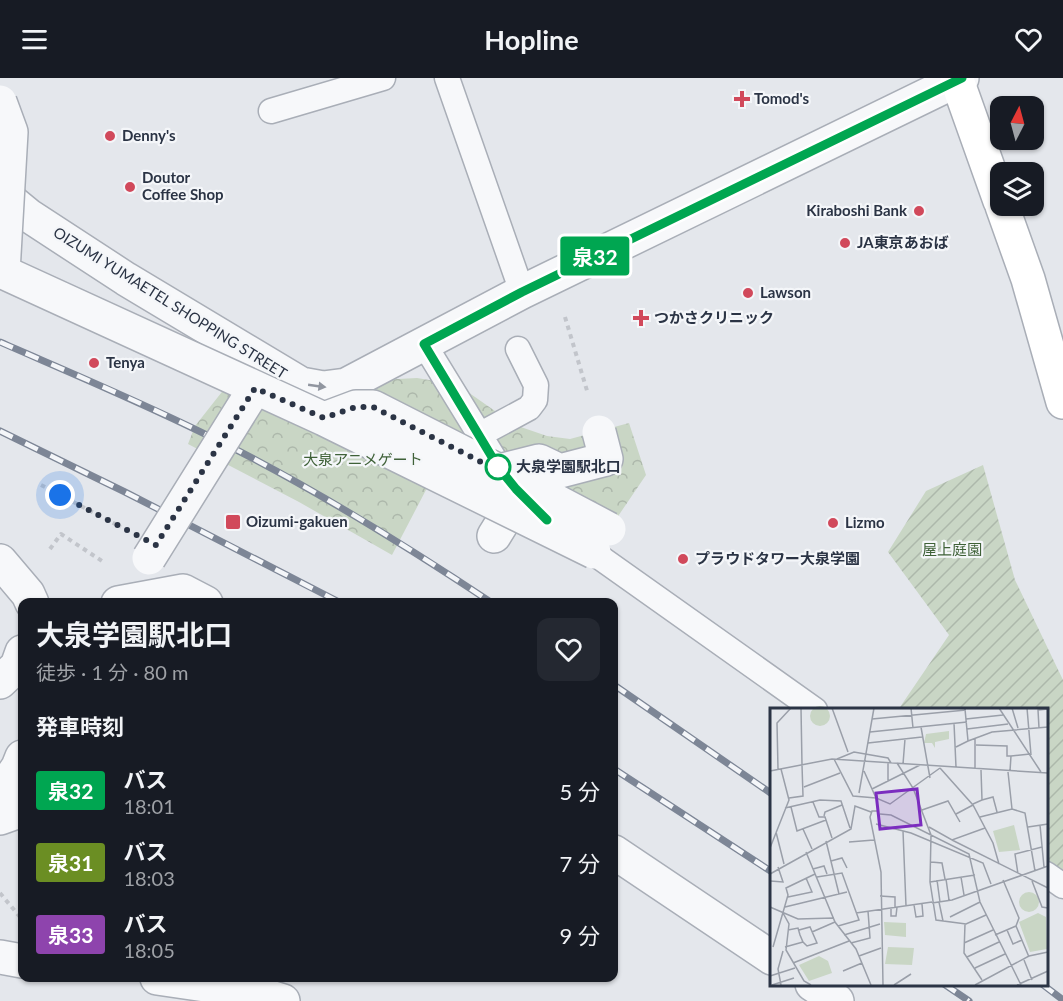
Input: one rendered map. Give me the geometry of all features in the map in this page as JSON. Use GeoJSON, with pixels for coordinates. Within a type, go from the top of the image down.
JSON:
{"type":"FeatureCollection","features":[{"type":"Feature","properties":{"kind":"street","name":"OIZUMI YUMAETEL SHOPPING STREET"},"geometry":{"type":"LineString","coordinates":[[0,192],[28,215],[126,279],[301,384],[323,388],[346,385],[522,292],[959,79]]}},
{"type":"Feature","properties":{"kind":"street"},"geometry":{"type":"LineString","coordinates":[[959,79],[990,171]]}},
{"type":"Feature","properties":{"kind":"street"},"geometry":{"type":"LineString","coordinates":[[0,102],[11,132],[2,271],[324,418],[502,523],[602,540],[499,471],[373,407],[356,407],[324,418]]}},
{"type":"Feature","properties":{"kind":"street"},"geometry":{"type":"LineString","coordinates":[[1006,216],[1028,279],[1063,402]]}},
{"type":"Feature","properties":{"kind":"street"},"geometry":{"type":"LineString","coordinates":[[152,551],[255,388]]}},
{"type":"Feature","properties":{"kind":"street"},"geometry":{"type":"LineString","coordinates":[[499,471],[539,461],[560,471],[606,459],[599,432]]}},
{"type":"Feature","properties":{"kind":"street"},"geometry":{"type":"LineString","coordinates":[[0,561],[32,598]]}},
{"type":"Feature","properties":{"kind":"street"},"geometry":{"type":"LineString","coordinates":[[145,598],[183,591],[196,598]]}},
{"type":"Feature","properties":{"kind":"street"},"geometry":{"type":"LineString","coordinates":[[0,682],[18,663]]}},
{"type":"Feature","properties":{"kind":"street"},"geometry":{"type":"LineString","coordinates":[[0,793],[18,767]]}},
{"type":"Feature","properties":{"kind":"street"},"geometry":{"type":"LineString","coordinates":[[0,818],[14,813],[18,808]]}},
{"type":"Feature","properties":{"kind":"street"},"geometry":{"type":"LineString","coordinates":[[618,855],[770,957]]}},
{"type":"Feature","properties":{"kind":"street"},"geometry":{"type":"LineString","coordinates":[[0,957],[18,960]]}},
{"type":"Feature","properties":{"kind":"street"},"geometry":{"type":"LineString","coordinates":[[185,982],[254,992],[276,1000]]}},
{"type":"Feature","properties":{"kind":"street"},"geometry":{"type":"LineString","coordinates":[[815,986],[837,1001]]}},
{"type":"Feature","properties":{"kind":"lane"},"geometry":{"type":"LineString","coordinates":[[271,111],[383,78]]}},
{"type":"Feature","properties":{"kind":"lane"},"geometry":{"type":"LineString","coordinates":[[447,78],[522,292]]}},
{"type":"Feature","properties":{"kind":"lane"},"geometry":{"type":"LineString","coordinates":[[424,344],[504,474],[547,520],[812,708]]}},
{"type":"Feature","properties":{"kind":"lane"},"geometry":{"type":"LineString","coordinates":[[479,435],[529,408],[535,400],[536,386],[518,350]]}},
{"type":"Feature","properties":{"kind":"lane"},"geometry":{"type":"LineString","coordinates":[[1048,875],[1063,886]]}},
{"type":"Feature","properties":{"kind":"path"},"geometry":{"type":"LineString","coordinates":[[567,324],[599,432]]}},
{"type":"Feature","properties":{"kind":"path"},"geometry":{"type":"LineString","coordinates":[[41,486],[152,551]]}},
{"type":"Feature","properties":{"kind":"path"},"geometry":{"type":"LineString","coordinates":[[50,549],[61,534],[109,566]]}},
{"type":"Feature","properties":{"kind":"green space","name":"大泉アニメゲート"},"geometry":{"type":"Polygon","coordinates":[[[417,378],[441,382],[465,390],[515,425],[547,436],[570,439],[629,423],[646,475],[587,562],[427,488],[392,555],[299,502],[188,444],[195,426],[225,388],[417,378]]]}},
{"type":"Feature","properties":{"kind":"green space","name":"屋上庭園"},"geometry":{"type":"Polygon","coordinates":[[[983,465],[1015,580],[1063,680],[1063,880],[1048,873],[1048,708],[899,708],[949,635],[888,552],[926,491],[983,465]]]}},
{"type":"Feature","properties":{"kind":"railway"},"geometry":{"type":"LineString","coordinates":[[0,342],[107,388],[249,456],[355,516],[484,598]]}},
{"type":"Feature","properties":{"kind":"railway"},"geometry":{"type":"LineString","coordinates":[[0,431],[331,598]]}},
{"type":"Feature","properties":{"kind":"railway"},"geometry":{"type":"LineString","coordinates":[[618,688],[770,793]]}},
{"type":"Feature","properties":{"kind":"railway"},"geometry":{"type":"LineString","coordinates":[[618,772],[770,871]]}},
{"type":"Feature","properties":{"kind":"railway"},"geometry":{"type":"LineString","coordinates":[[947,986],[969,1001]]}},
{"type":"Feature","properties":{"kind":"railway"},"geometry":{"type":"LineString","coordinates":[[1045,986],[1063,1000]]}},
{"type":"Feature","properties":{"kind":"bus line","name":"泉32"},"geometry":{"type":"LineString","coordinates":[[547,520],[498,467],[424,344],[522,292],[962,78]]}},
{"type":"Feature","properties":{"kind":"place","name":"Tomod's"},"geometry":{"type":"Point","coordinates":[742,99]}},
{"type":"Feature","properties":{"kind":"place","name":"Denny's"},"geometry":{"type":"Point","coordinates":[110,136]}},
{"type":"Feature","properties":{"kind":"place","name":"Doutor Coffee Shop"},"geometry":{"type":"Point","coordinates":[130,187]}},
{"type":"Feature","properties":{"kind":"place","name":"Kiraboshi Bank"},"geometry":{"type":"Point","coordinates":[919,211]}},
{"type":"Feature","properties":{"kind":"place","name":"JA東京あおば"},"geometry":{"type":"Point","coordinates":[845,243]}},
{"type":"Feature","properties":{"kind":"place","name":"Lawson"},"geometry":{"type":"Point","coordinates":[748,293]}},
{"type":"Feature","properties":{"kind":"place","name":"つかさクリニック"},"geometry":{"type":"Point","coordinates":[641,318]}},
{"type":"Feature","properties":{"kind":"place","name":"Tenya"},"geometry":{"type":"Point","coordinates":[94,363]}},
{"type":"Feature","properties":{"kind":"place","name":"大泉学園駅北口"},"geometry":{"type":"Point","coordinates":[498,467]}},
{"type":"Feature","properties":{"kind":"place","name":"Oizumi-gakuen"},"geometry":{"type":"Point","coordinates":[233,522]}},
{"type":"Feature","properties":{"kind":"place","name":"Lizmo"},"geometry":{"type":"Point","coordinates":[833,523]}},
{"type":"Feature","properties":{"kind":"place","name":"プラウドタワー大泉学園"},"geometry":{"type":"Point","coordinates":[683,559]}},
{"type":"Feature","properties":{"kind":"route"},"geometry":{"type":"LineString","coordinates":[[60,495],[156,545],[255,388],[324,418],[356,407],[373,407],[499,471],[498,467]]}}]}
